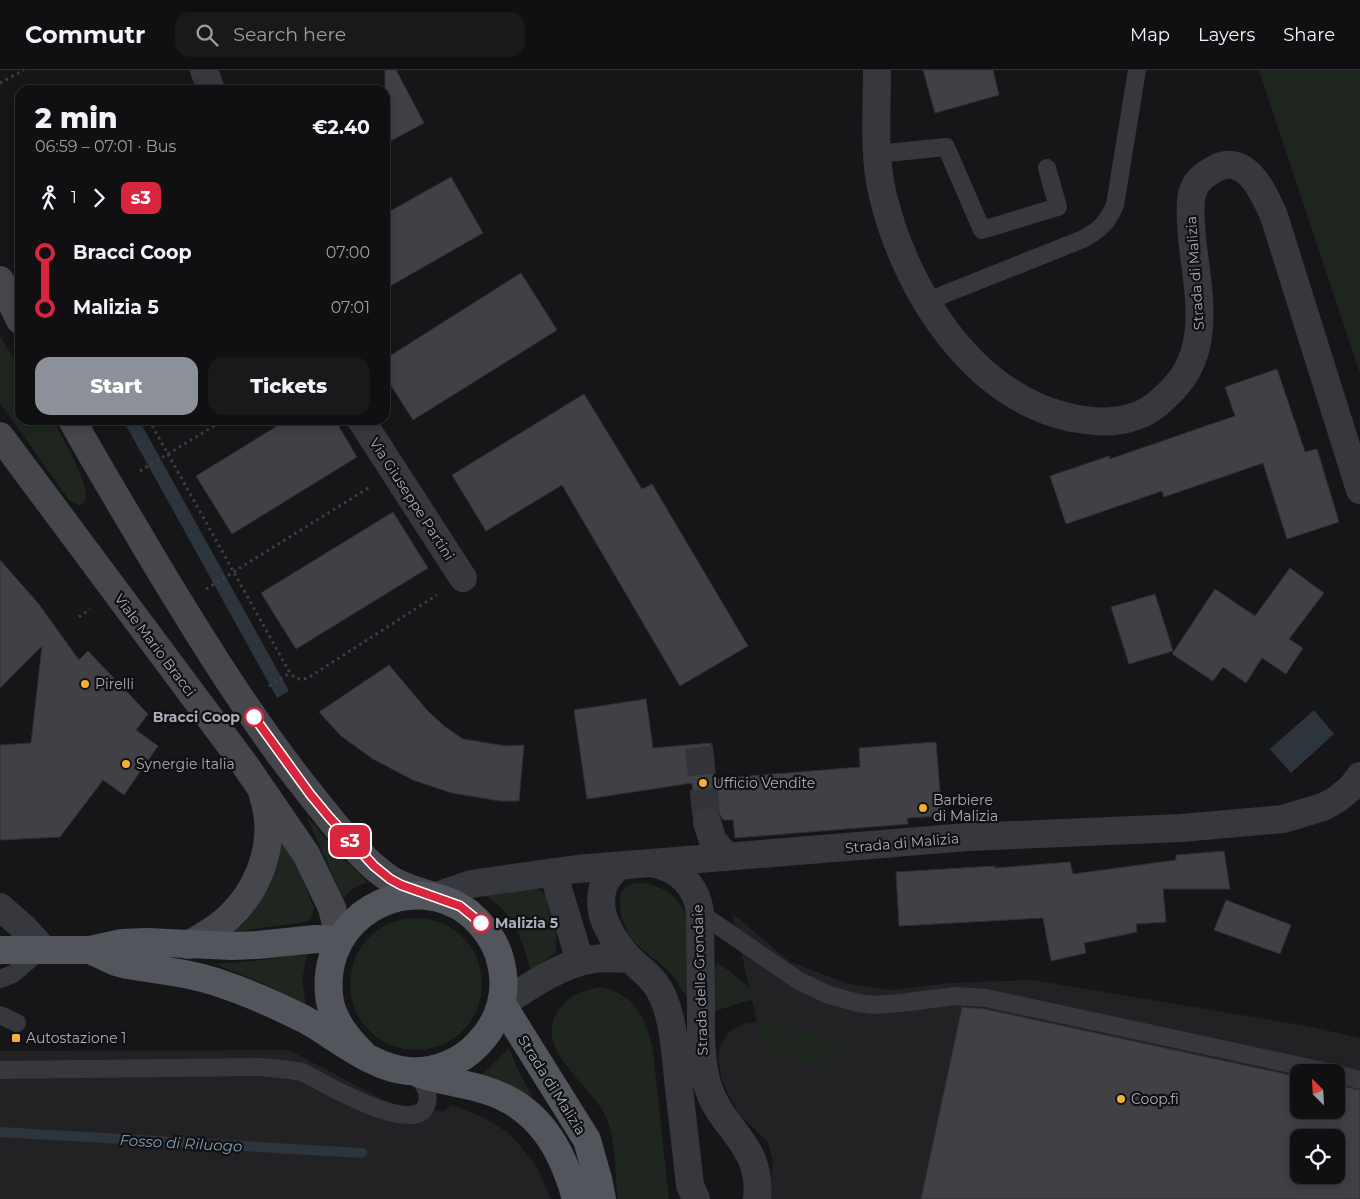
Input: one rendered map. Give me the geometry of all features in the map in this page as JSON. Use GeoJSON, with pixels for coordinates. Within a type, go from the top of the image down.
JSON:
{"type":"FeatureCollection","features":[{"type":"Feature","properties":{"kind":"main road"},"geometry":{"type":"LineString","coordinates":[[0,280],[15,310]]}},
{"type":"Feature","properties":{"kind":"main road"},"geometry":{"type":"LineString","coordinates":[[75,425],[181,606],[224,674],[279,754],[329,817],[366,858],[390,879],[401,885],[460,906],[481,923],[496,946],[504,972],[502,1004],[490,1032],[469,1054],[442,1068],[412,1071],[399,1070],[380,1064],[304,1019],[222,984],[186,975],[126,965],[90,950]]}},
{"type":"Feature","properties":{"kind":"main road","name":"Viale Mario Bracci"},"geometry":{"type":"LineString","coordinates":[[0,436],[306,854],[332,908],[340,940]]}},
{"type":"Feature","properties":{"kind":"main road"},"geometry":{"type":"LineString","coordinates":[[188,944],[210,932],[227,919],[245,899],[260,871],[267,850],[269,830],[267,812],[258,786]]}},
{"type":"Feature","properties":{"kind":"main road"},"geometry":{"type":"LineString","coordinates":[[362,1053],[345,1035],[333,1013],[331,1005],[328,988],[330,963],[340,940],[359,917],[379,904],[402,896],[434,897]]}},
{"type":"Feature","properties":{"kind":"main road"},"geometry":{"type":"LineString","coordinates":[[0,950],[90,950],[122,943],[147,942],[258,945],[316,939],[340,940]]}},
{"type":"Feature","properties":{"kind":"main road","name":"Strada di Malizia"},"geometry":{"type":"LineString","coordinates":[[502,1004],[587,1140],[602,1199]]}},
{"type":"Feature","properties":{"kind":"main road"},"geometry":{"type":"LineString","coordinates":[[412,1071],[494,1093],[517,1104],[527,1112],[554,1143],[576,1199]]}},
{"type":"Feature","properties":{"kind":"street"},"geometry":{"type":"LineString","coordinates":[[204,70],[209,85]]}},
{"type":"Feature","properties":{"kind":"street","name":"Strada di Malizia"},"geometry":{"type":"LineString","coordinates":[[877,70],[877,154],[882,194],[906,265],[925,302],[943,328],[969,358],[996,382],[1038,408],[1061,415],[1088,421],[1118,422],[1139,415],[1160,402],[1178,384],[1191,365],[1199,335],[1199,303],[1190,205],[1195,184],[1203,176],[1225,164],[1234,164],[1246,171],[1258,184],[1274,216],[1360,490]]}},
{"type":"Feature","properties":{"kind":"street","name":"Via Giuseppe Partini"},"geometry":{"type":"LineString","coordinates":[[365,425],[393,472],[463,578]]}},
{"type":"Feature","properties":{"kind":"street","name":"Strada di Malizia"},"geometry":{"type":"LineString","coordinates":[[434,897],[471,884],[553,872],[968,837],[1181,828],[1283,819],[1298,816],[1336,800],[1352,787],[1360,776]]}},
{"type":"Feature","properties":{"kind":"street"},"geometry":{"type":"LineString","coordinates":[[707,822],[714,841],[727,857]]}},
{"type":"Feature","properties":{"kind":"street","name":"Strada delle Grondaie"},"geometry":{"type":"LineString","coordinates":[[651,863],[670,869],[686,879],[696,893],[700,913],[703,1067],[716,1106],[751,1156],[758,1185],[757,1199]]}},
{"type":"Feature","properties":{"kind":"street","name":"Strada delle Grondaie"},"geometry":{"type":"LineString","coordinates":[[620,866],[610,873],[605,880],[602,893],[602,912],[610,932],[630,959],[652,978],[667,1007],[674,1046],[690,1184],[696,1199]]}},
{"type":"Feature","properties":{"kind":"street"},"geometry":{"type":"LineString","coordinates":[[553,872],[580,961]]}},
{"type":"Feature","properties":{"kind":"street"},"geometry":{"type":"LineString","coordinates":[[0,906],[24,928],[42,949]]}},
{"type":"Feature","properties":{"kind":"street"},"geometry":{"type":"LineString","coordinates":[[502,1004],[556,972],[580,961],[630,959]]}},
{"type":"Feature","properties":{"kind":"lane"},"geometry":{"type":"LineString","coordinates":[[925,302],[1083,239],[1097,232],[1109,220],[1116,205],[1137,70]]}},
{"type":"Feature","properties":{"kind":"lane"},"geometry":{"type":"LineString","coordinates":[[877,154],[946,146],[982,230],[1058,207],[1047,168]]}},
{"type":"Feature","properties":{"kind":"lane"},"geometry":{"type":"LineString","coordinates":[[700,913],[799,981],[829,995],[858,1003],[889,1004],[956,996],[986,998],[1291,1064]]}},
{"type":"Feature","properties":{"kind":"lane"},"geometry":{"type":"LineString","coordinates":[[0,979],[13,974],[42,949]]}},
{"type":"Feature","properties":{"kind":"lane"},"geometry":{"type":"LineString","coordinates":[[0,1015],[17,1023]]}},
{"type":"Feature","properties":{"kind":"lane"},"geometry":{"type":"LineString","coordinates":[[0,1070],[261,1067],[290,1070],[309,1076],[370,1107],[395,1114],[421,1111],[426,1106],[427,1089],[412,1071]]}},
{"type":"Feature","properties":{"kind":"lane"},"geometry":{"type":"LineString","coordinates":[[1345,1076],[1360,1080]]}},
{"type":"Feature","properties":{"kind":"path"},"geometry":{"type":"LineString","coordinates":[[0,83],[24,70]]}},
{"type":"Feature","properties":{"kind":"path"},"geometry":{"type":"LineString","coordinates":[[152,425],[290,674],[299,680],[310,677],[463,578]]}},
{"type":"Feature","properties":{"kind":"path"},"geometry":{"type":"LineString","coordinates":[[140,471],[216,425]]}},
{"type":"Feature","properties":{"kind":"path"},"geometry":{"type":"LineString","coordinates":[[206,589],[393,472]]}},
{"type":"Feature","properties":{"kind":"path"},"geometry":{"type":"LineString","coordinates":[[262,690],[290,674]]}},
{"type":"Feature","properties":{"kind":"shaded area"},"geometry":{"type":"Polygon","coordinates":[[[1259,70],[1360,70],[1360,373],[1259,70]]]}},
{"type":"Feature","properties":{"kind":"shaded area"},"geometry":{"type":"Polygon","coordinates":[[[0,336],[15,360],[15,424],[0,403],[0,336]]]}},
{"type":"Feature","properties":{"kind":"shaded area"},"geometry":{"type":"Polygon","coordinates":[[[16,425],[56,425],[73,458],[85,490],[86,499],[84,502],[79,505],[69,500],[16,425]]]}},
{"type":"Feature","properties":{"kind":"shaded area"},"geometry":{"type":"Polygon","coordinates":[[[126,425],[142,425],[289,691],[277,698],[126,425]]]}},
{"type":"Feature","properties":{"kind":"shaded area"},"geometry":{"type":"Polygon","coordinates":[[[1314,710],[1334,734],[1291,773],[1270,749],[1314,710]]]}},
{"type":"Feature","properties":{"kind":"shaded area"},"geometry":{"type":"Polygon","coordinates":[[[306,815],[335,850],[367,882],[354,888],[343,898],[306,815]]]}},
{"type":"Feature","properties":{"kind":"shaded area"},"geometry":{"type":"Polygon","coordinates":[[[281,838],[301,875],[314,908],[311,919],[305,922],[233,932],[281,838]]]}},
{"type":"Feature","properties":{"kind":"shaded area"},"geometry":{"type":"Polygon","coordinates":[[[637,883],[645,883],[660,888],[679,902],[683,909],[686,916],[690,997],[687,998],[668,970],[636,944],[626,929],[621,914],[621,893],[627,887],[637,883]]]}},
{"type":"Feature","properties":{"kind":"shaded area"},"geometry":{"type":"Polygon","coordinates":[[[535,886],[550,899],[556,929],[556,952],[531,971],[520,937],[507,914],[482,893],[535,886]]]}},
{"type":"Feature","properties":{"kind":"shaded area"},"geometry":{"type":"Polygon","coordinates":[[[732,913],[789,961],[848,984],[892,990],[951,983],[1033,980],[1307,1026],[1360,1038],[1360,1199],[769,1199],[773,1162],[768,1142],[740,1115],[721,1077],[718,1058],[720,1047],[725,1037],[733,1029],[746,1023],[757,1022],[732,913]]]}},
{"type":"Feature","properties":{"kind":"shaded area"},"geometry":{"type":"Polygon","coordinates":[[[416,918],[441,923],[453,929],[471,947],[477,959],[482,984],[477,1009],[471,1021],[453,1039],[441,1045],[416,1050],[391,1045],[379,1039],[361,1021],[355,1009],[350,984],[355,959],[361,947],[379,929],[391,923],[416,918]]]}},
{"type":"Feature","properties":{"kind":"shaded area"},"geometry":{"type":"Polygon","coordinates":[[[307,953],[302,981],[306,1005],[262,983],[215,964],[254,961],[307,953]]]}},
{"type":"Feature","properties":{"kind":"shaded area"},"geometry":{"type":"Polygon","coordinates":[[[717,964],[732,973],[762,998],[715,1011],[715,968],[717,964]]]}},
{"type":"Feature","properties":{"kind":"shaded area"},"geometry":{"type":"Polygon","coordinates":[[[603,987],[615,991],[632,1003],[643,1019],[647,1029],[653,1051],[669,1199],[618,1199],[614,1148],[607,1119],[600,1106],[567,1066],[552,1038],[553,1023],[564,1003],[579,993],[603,987]]]}},
{"type":"Feature","properties":{"kind":"shaded area"},"geometry":{"type":"Polygon","coordinates":[[[757,1022],[850,1041],[821,1066],[768,1055],[757,1022]]]}},
{"type":"Feature","properties":{"kind":"shaded area"},"geometry":{"type":"Polygon","coordinates":[[[509,1048],[517,1068],[533,1098],[483,1074],[509,1048]]]}},
{"type":"Feature","properties":{"kind":"shaded area"},"geometry":{"type":"Polygon","coordinates":[[[289,1050],[395,1106],[444,1111],[451,1105],[485,1118],[511,1135],[536,1165],[551,1199],[0,1199],[0,1051],[289,1050]]]}},
{"type":"Feature","properties":{"kind":"building"},"geometry":{"type":"Polygon","coordinates":[[[385,70],[396,70],[424,123],[390,141],[390,85],[385,85],[385,70]]]}},
{"type":"Feature","properties":{"kind":"building"},"geometry":{"type":"Polygon","coordinates":[[[923,70],[993,70],[999,95],[935,113],[923,70]]]}},
{"type":"Feature","properties":{"kind":"building"},"geometry":{"type":"Polygon","coordinates":[[[451,177],[483,233],[390,286],[390,211],[451,177]]]}},
{"type":"Feature","properties":{"kind":"building"},"geometry":{"type":"Polygon","coordinates":[[[521,273],[557,330],[413,420],[390,384],[390,356],[521,273]]]}},
{"type":"Feature","properties":{"kind":"building"},"geometry":{"type":"Polygon","coordinates":[[[1277,369],[1305,452],[1317,449],[1339,522],[1287,539],[1263,463],[1164,497],[1162,491],[1066,524],[1050,476],[1109,456],[1110,459],[1235,416],[1225,387],[1277,369]]]}},
{"type":"Feature","properties":{"kind":"building"},"geometry":{"type":"Polygon","coordinates":[[[584,394],[642,489],[652,484],[748,646],[680,686],[562,485],[486,531],[452,475],[584,394]]]}},
{"type":"Feature","properties":{"kind":"building"},"geometry":{"type":"Polygon","coordinates":[[[279,425],[338,425],[357,457],[232,534],[196,476],[279,425]]]}},
{"type":"Feature","properties":{"kind":"building"},"geometry":{"type":"Polygon","coordinates":[[[393,512],[428,568],[296,649],[261,593],[393,512]]]}},
{"type":"Feature","properties":{"kind":"building"},"geometry":{"type":"Polygon","coordinates":[[[0,560],[38,603],[79,660],[88,651],[148,714],[136,730],[158,746],[124,795],[103,780],[60,837],[0,840],[0,745],[31,743],[42,646],[0,688],[0,560]]]}},
{"type":"Feature","properties":{"kind":"building"},"geometry":{"type":"Polygon","coordinates":[[[1290,568],[1324,593],[1289,639],[1303,648],[1286,674],[1262,658],[1246,683],[1223,667],[1213,681],[1172,654],[1215,589],[1255,616],[1290,568]]]}},
{"type":"Feature","properties":{"kind":"building"},"geometry":{"type":"Polygon","coordinates":[[[1155,594],[1173,651],[1129,664],[1111,607],[1155,594]]]}},
{"type":"Feature","properties":{"kind":"building"},"geometry":{"type":"Polygon","coordinates":[[[389,665],[426,709],[444,726],[463,739],[506,746],[524,745],[519,801],[500,801],[452,793],[413,780],[373,759],[341,736],[319,712],[389,665]]]}},
{"type":"Feature","properties":{"kind":"building"},"geometry":{"type":"Polygon","coordinates":[[[646,699],[653,748],[711,743],[714,779],[860,767],[859,748],[936,742],[942,816],[907,818],[908,824],[735,838],[733,820],[723,820],[718,811],[710,807],[702,807],[695,812],[692,783],[587,799],[574,710],[646,699]]]}},
{"type":"Feature","properties":{"kind":"building"},"geometry":{"type":"Polygon","coordinates":[[[1224,851],[1230,889],[1163,889],[1166,922],[1136,924],[1137,932],[1084,943],[1086,953],[1051,961],[1043,918],[899,926],[896,872],[995,866],[995,868],[1070,862],[1073,874],[1176,860],[1176,855],[1224,851]]]}},
{"type":"Feature","properties":{"kind":"building"},"geometry":{"type":"Polygon","coordinates":[[[1226,900],[1291,925],[1280,954],[1214,930],[1226,900]]]}},
{"type":"Feature","properties":{"kind":"building","name":"Coop.fi"},"geometry":{"type":"Polygon","coordinates":[[[962,1007],[985,1009],[1290,1075],[1290,1119],[1345,1119],[1345,1087],[1360,1090],[1360,1199],[921,1199],[962,1007]]]}},
{"type":"Feature","properties":{"kind":"waterway","name":"Fosso di Riluogo"},"geometry":{"type":"LineString","coordinates":[[0,1132],[362,1153]]}},
{"type":"Feature","properties":{"kind":"tunnel"},"geometry":{"type":"LineString","coordinates":[[699,747],[707,822]]}},
{"type":"Feature","properties":{"kind":"bus line","name":"s3"},"geometry":{"type":"LineString","coordinates":[[254,717],[310,794],[374,866],[401,885],[460,906],[481,923]]}},
{"type":"Feature","properties":{"kind":"place","name":"Pirelli"},"geometry":{"type":"Point","coordinates":[85,684]}},
{"type":"Feature","properties":{"kind":"place","name":"Bracci Coop"},"geometry":{"type":"Point","coordinates":[254,717]}},
{"type":"Feature","properties":{"kind":"place","name":"Synergie Italia"},"geometry":{"type":"Point","coordinates":[126,764]}},
{"type":"Feature","properties":{"kind":"place","name":"Ufficio Vendite"},"geometry":{"type":"Point","coordinates":[703,783]}},
{"type":"Feature","properties":{"kind":"place","name":"Barbiere di Malizia"},"geometry":{"type":"Point","coordinates":[923,808]}},
{"type":"Feature","properties":{"kind":"place","name":"Malizia 5"},"geometry":{"type":"Point","coordinates":[481,923]}},
{"type":"Feature","properties":{"kind":"place","name":"Autostazione 1"},"geometry":{"type":"Point","coordinates":[16,1038]}},
{"type":"Feature","properties":{"kind":"place","name":"Coop.fi"},"geometry":{"type":"Point","coordinates":[1121,1099]}}]}
